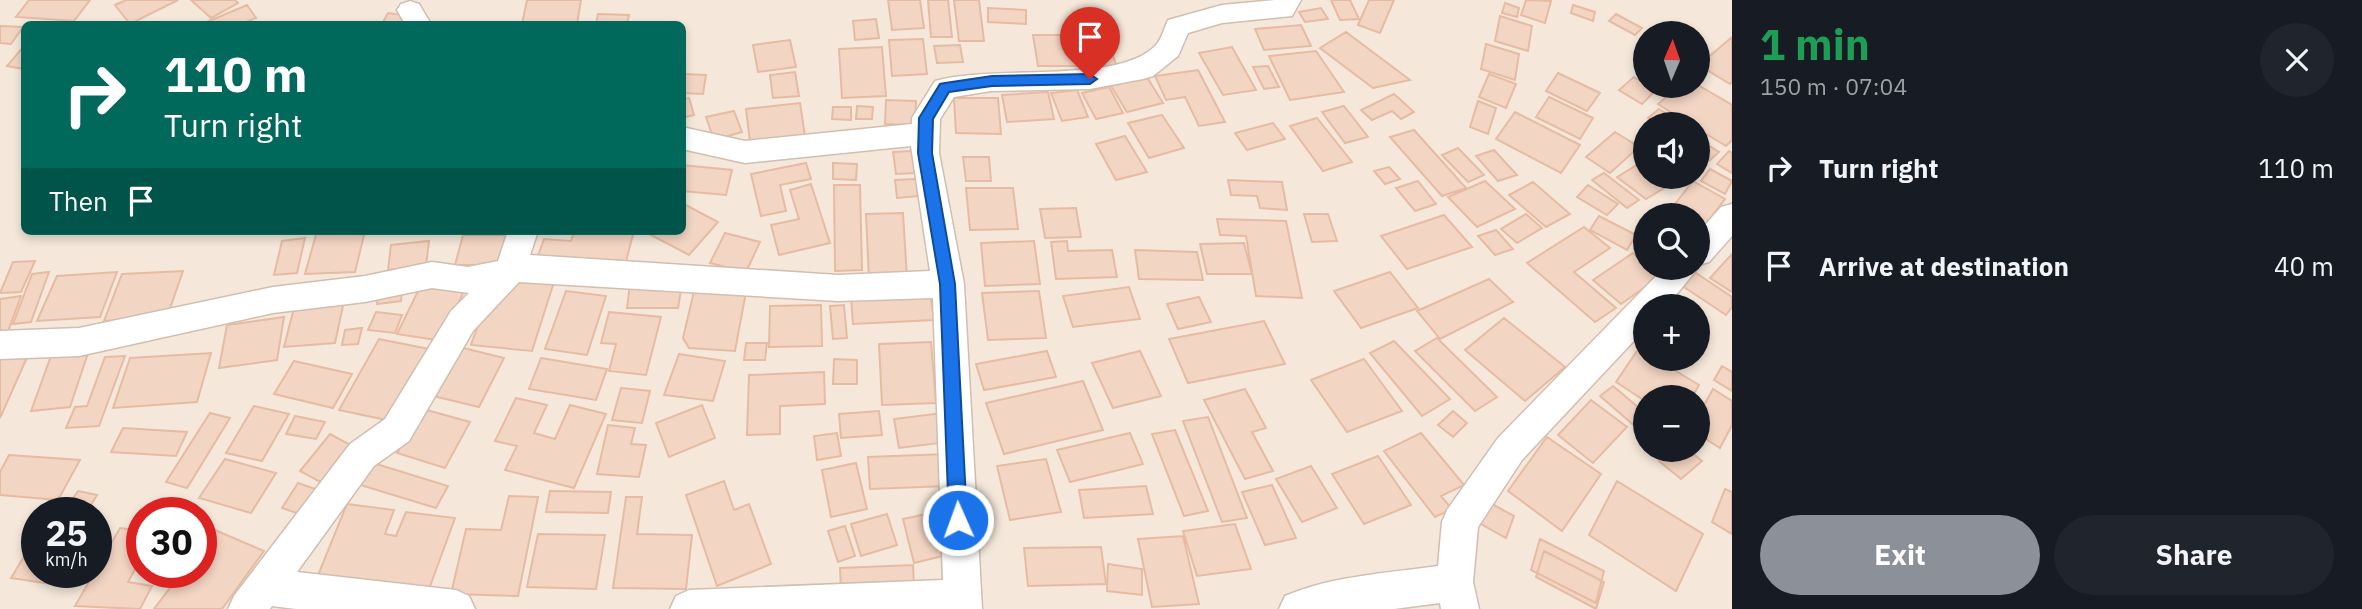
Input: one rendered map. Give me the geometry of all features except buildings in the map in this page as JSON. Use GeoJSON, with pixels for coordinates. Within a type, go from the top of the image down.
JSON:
{"type":"FeatureCollection","features":[{"type":"Feature","properties":{"kind":"street"},"geometry":{"type":"LineString","coordinates":[[689,609],[963,604],[948,284],[925,153],[926,118],[945,88],[992,81],[1090,79],[1143,69],[1169,49],[1177,27],[1222,15],[1283,10],[1288,0]]}},
{"type":"Feature","properties":{"kind":"street"},"geometry":{"type":"LineString","coordinates":[[686,139],[745,152],[925,134]]}},
{"type":"Feature","properties":{"kind":"street"},"geometry":{"type":"LineString","coordinates":[[1710,240],[1732,216]]}},
{"type":"Feature","properties":{"kind":"street"},"geometry":{"type":"LineString","coordinates":[[257,598],[362,455],[397,430],[462,321],[509,272],[522,235]]}},
{"type":"Feature","properties":{"kind":"street"},"geometry":{"type":"LineString","coordinates":[[0,345],[79,342],[273,300],[365,289],[432,275],[467,280],[524,268],[838,288],[948,284]]}},
{"type":"Feature","properties":{"kind":"street"},"geometry":{"type":"LineString","coordinates":[[1658,294],[1672,280]]}},
{"type":"Feature","properties":{"kind":"street"},"geometry":{"type":"LineString","coordinates":[[1298,609],[1354,596],[1457,596],[1460,522],[1510,449],[1633,321]]}},
{"type":"Feature","properties":{"kind":"street"},"geometry":{"type":"LineString","coordinates":[[257,598],[456,609]]}},
{"type":"Feature","properties":{"kind":"shaded area"},"geometry":{"type":"Polygon","coordinates":[[[0,0],[1732,0],[1732,609],[0,609],[0,0]]]}},
{"type":"Feature","properties":{"kind":"route"},"geometry":{"type":"LineString","coordinates":[[958,520],[948,284],[925,153],[926,118],[945,88],[992,81],[1090,79]]}}]}
